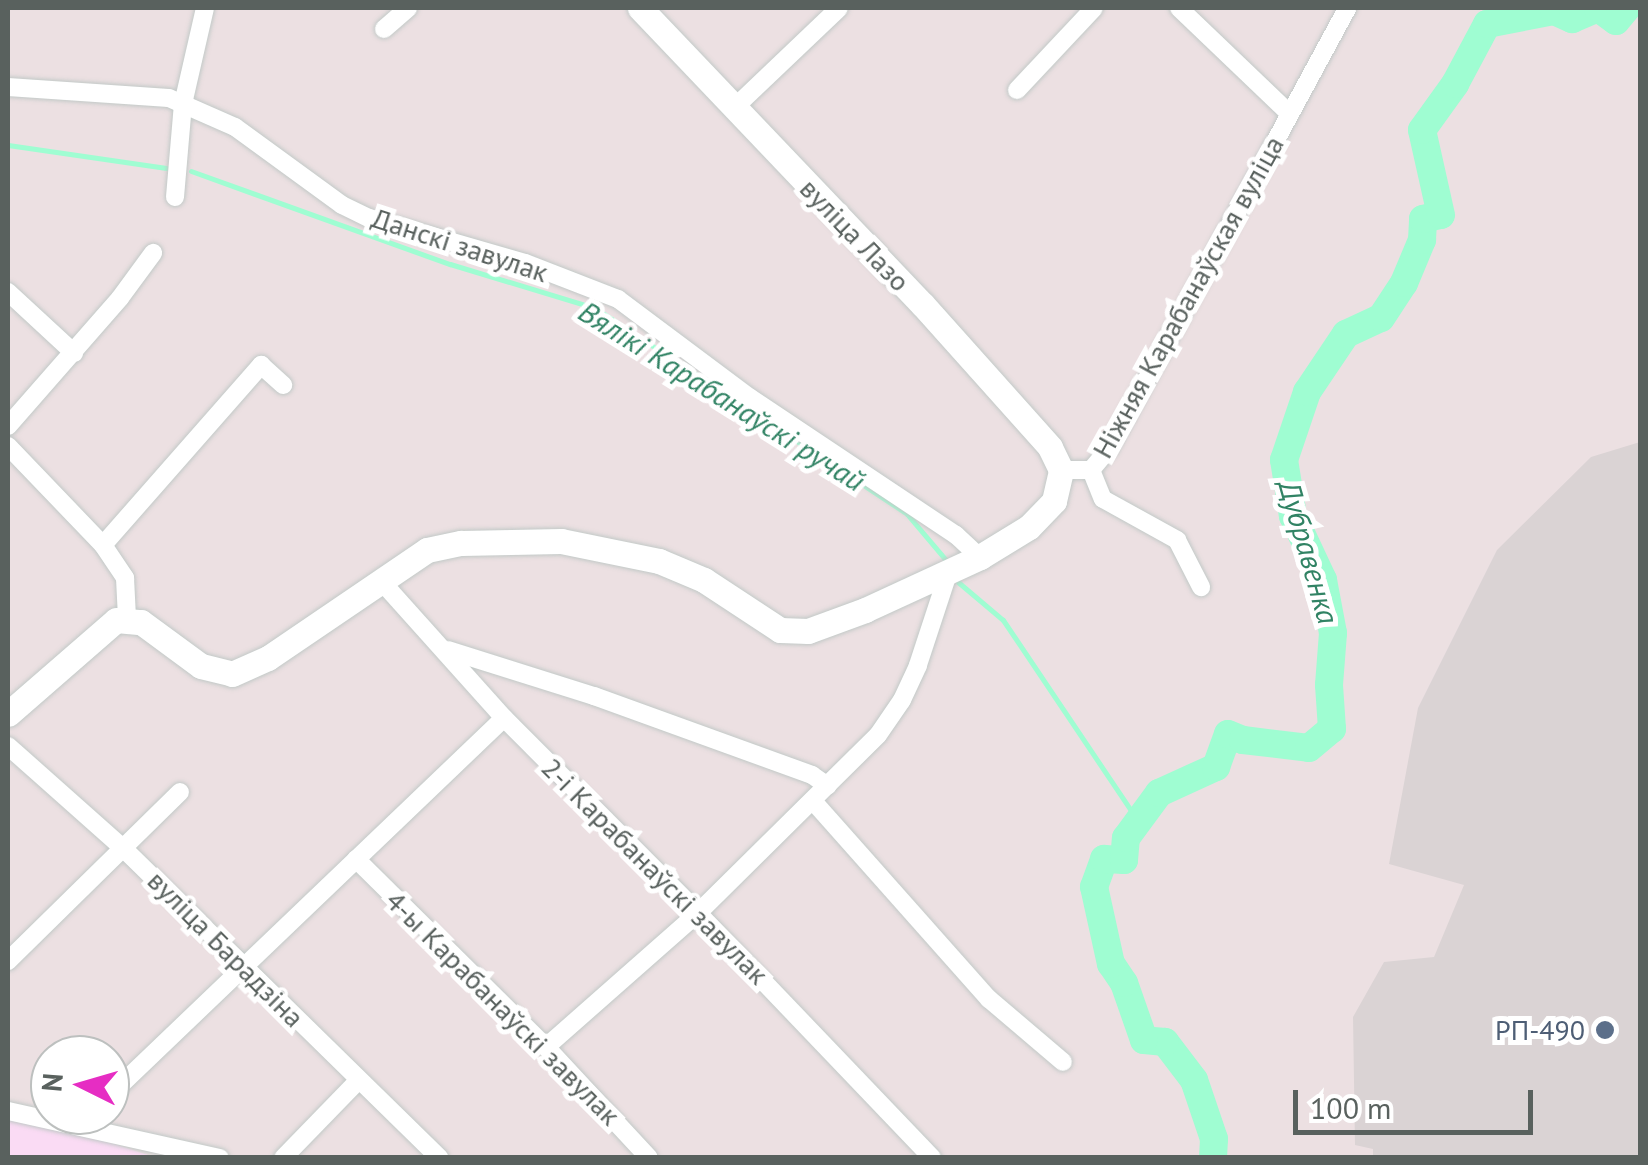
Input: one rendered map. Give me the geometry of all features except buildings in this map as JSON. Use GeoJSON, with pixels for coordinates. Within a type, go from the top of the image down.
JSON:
{"type":"FeatureCollection","features":[{"type":"Feature","properties":{"kind":"main road","name":"вуліца Лазо"},"geometry":{"type":"LineString","coordinates":[[640,8],[922,304],[1050,447],[1061,470]]}},
{"type":"Feature","properties":{"kind":"main road","name":"Ніжняя Карабанаўская вуліца"},"geometry":{"type":"LineString","coordinates":[[127,618],[141,622],[201,666],[232,674],[268,658],[426,550],[474,542],[561,541],[660,561],[704,580],[780,630],[808,630],[948,574],[1029,527],[1054,501],[1061,470]]}},
{"type":"Feature","properties":{"kind":"main road"},"geometry":{"type":"LineString","coordinates":[[8,714],[101,629],[127,618]]}},
{"type":"Feature","properties":{"kind":"street"},"geometry":{"type":"LineString","coordinates":[[175,198],[184,104],[205,8]]}},
{"type":"Feature","properties":{"kind":"street"},"geometry":{"type":"LineString","coordinates":[[384,29],[408,8]]}},
{"type":"Feature","properties":{"kind":"street"},"geometry":{"type":"LineString","coordinates":[[733,109],[840,8]]}},
{"type":"Feature","properties":{"kind":"street"},"geometry":{"type":"LineString","coordinates":[[1017,90],[1094,8]]}},
{"type":"Feature","properties":{"kind":"street"},"geometry":{"type":"LineString","coordinates":[[1179,8],[1290,114]]}},
{"type":"Feature","properties":{"kind":"street","name":"Ніжняя Карабанаўская вуліца"},"geometry":{"type":"LineString","coordinates":[[1061,470],[1091,470],[1110,448],[1347,8]]}},
{"type":"Feature","properties":{"kind":"street","name":"Данскі завулак"},"geometry":{"type":"LineString","coordinates":[[8,87],[170,98],[235,127],[342,205],[369,218],[525,263],[618,299],[748,397],[956,535],[980,556]]}},
{"type":"Feature","properties":{"kind":"street"},"geometry":{"type":"LineString","coordinates":[[8,426],[74,353],[153,252]]}},
{"type":"Feature","properties":{"kind":"street"},"geometry":{"type":"LineString","coordinates":[[8,292],[74,353]]}},
{"type":"Feature","properties":{"kind":"street"},"geometry":{"type":"LineString","coordinates":[[103,545],[261,365],[282,385]]}},
{"type":"Feature","properties":{"kind":"street"},"geometry":{"type":"LineString","coordinates":[[8,446],[103,545],[125,578],[127,618]]}},
{"type":"Feature","properties":{"kind":"street"},"geometry":{"type":"LineString","coordinates":[[1091,470],[1103,500],[1177,540],[1201,587]]}},
{"type":"Feature","properties":{"kind":"street"},"geometry":{"type":"LineString","coordinates":[[546,1047],[698,912],[878,735],[902,700],[937,615],[948,574]]}},
{"type":"Feature","properties":{"kind":"street","name":"2-і Карабанаўскі завулак"},"geometry":{"type":"LineString","coordinates":[[382,582],[504,718],[698,912],[932,1158]]}},
{"type":"Feature","properties":{"kind":"street"},"geometry":{"type":"LineString","coordinates":[[446,649],[594,696],[812,775],[828,786]]}},
{"type":"Feature","properties":{"kind":"street"},"geometry":{"type":"LineString","coordinates":[[130,1076],[504,718]]}},
{"type":"Feature","properties":{"kind":"street","name":"вуліца Барадзіна"},"geometry":{"type":"LineString","coordinates":[[8,746],[123,848],[440,1158]]}},
{"type":"Feature","properties":{"kind":"street"},"geometry":{"type":"LineString","coordinates":[[8,961],[180,792]]}},
{"type":"Feature","properties":{"kind":"street"},"geometry":{"type":"LineString","coordinates":[[813,801],[989,998],[1063,1062]]}},
{"type":"Feature","properties":{"kind":"street","name":"4-ы Карабанаўскі завулак"},"geometry":{"type":"LineString","coordinates":[[356,859],[546,1047],[649,1158]]}},
{"type":"Feature","properties":{"kind":"street"},"geometry":{"type":"LineString","coordinates":[[283,1158],[358,1081]]}},
{"type":"Feature","properties":{"kind":"street"},"geometry":{"type":"LineString","coordinates":[[130,1133],[220,1158]]}},
{"type":"Feature","properties":{"kind":"shaded area"},"geometry":{"type":"Polygon","coordinates":[[[1640,442],[1640,1157],[1373,1157],[1373,1149],[1355,1145],[1353,1017],[1384,962],[1434,957],[1464,885],[1389,864],[1418,708],[1497,550],[1591,457],[1640,442]]]}},
{"type":"Feature","properties":{"kind":"shaded area"},"geometry":{"type":"Polygon","coordinates":[[[8,1115],[30,1120],[30,1135],[87,1135],[154,1157],[8,1157],[8,1115]]]}},
{"type":"Feature","properties":{"kind":"waterway","name":"Дубравенка"},"geometry":{"type":"LineString","coordinates":[[1213,1158],[1214,1139],[1194,1080],[1165,1042],[1144,1040],[1124,983],[1111,964],[1094,887],[1104,859],[1124,860],[1126,838],[1159,793],[1216,767],[1228,734],[1243,740],[1309,748],[1332,729],[1329,685],[1333,633],[1323,580],[1293,516],[1284,460],[1307,392],[1346,334],[1381,318],[1404,283],[1422,240],[1423,219],[1441,215],[1422,130],[1455,84],[1487,24],[1554,11],[1572,19],[1598,8],[1616,21],[1627,8]]}},
{"type":"Feature","properties":{"kind":"waterway","name":"Вялікі Карабанаўскі ручай"},"geometry":{"type":"LineString","coordinates":[[8,145],[166,168]]}},
{"type":"Feature","properties":{"kind":"waterway","name":"Вялікі Карабанаўскі ручай"},"geometry":{"type":"LineString","coordinates":[[191,171],[450,264],[595,308],[907,514],[946,560]]}},
{"type":"Feature","properties":{"kind":"waterway","name":"Вялікі Карабанаўскі ручай"},"geometry":{"type":"LineString","coordinates":[[958,582],[1003,620],[1138,821]]}},
{"type":"Feature","properties":{"kind":"place","name":"РП-490"},"geometry":{"type":"Point","coordinates":[1605,1030]}}]}
